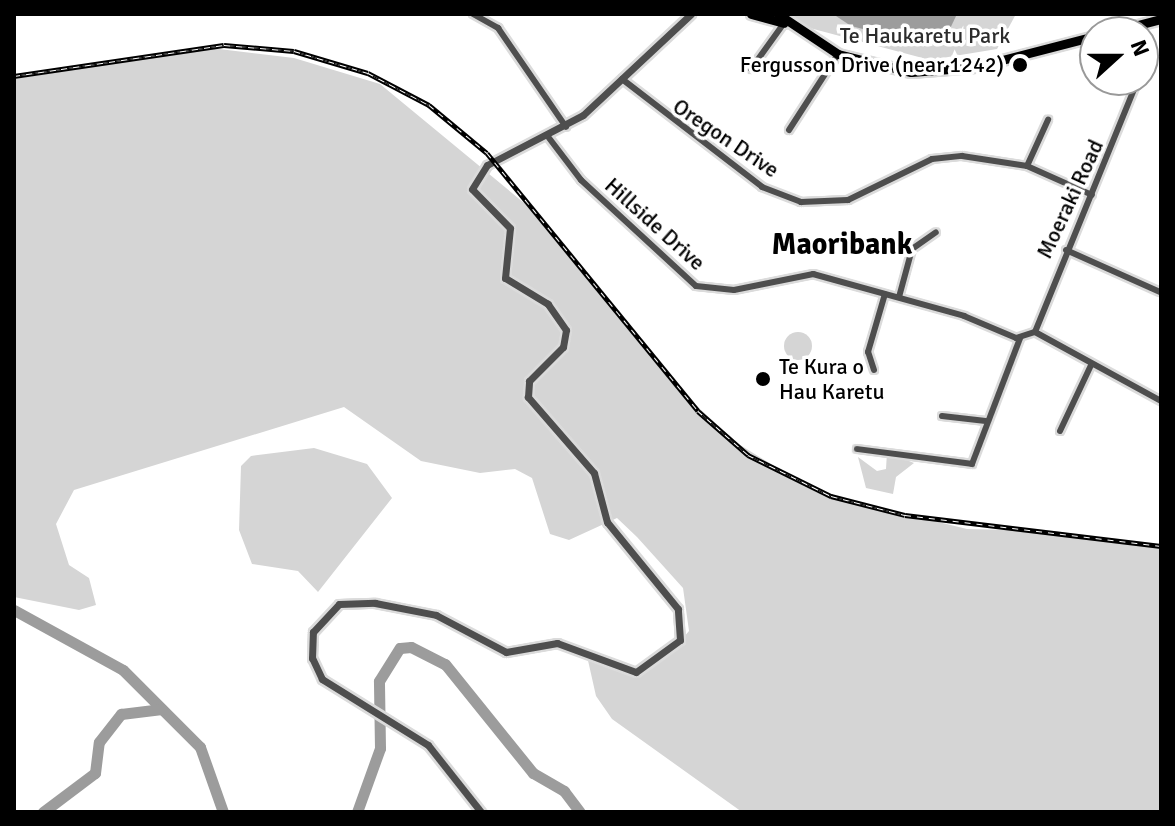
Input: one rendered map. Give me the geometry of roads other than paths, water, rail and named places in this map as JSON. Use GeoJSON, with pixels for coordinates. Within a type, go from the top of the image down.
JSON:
{"type":"FeatureCollection","features":[{"type":"Feature","properties":{"kind":"highway"},"geometry":{"type":"LineString","coordinates":[[751,14],[779,20]]}},
{"type":"Feature","properties":{"kind":"highway"},"geometry":{"type":"LineString","coordinates":[[762,14],[779,20],[838,54],[928,73],[1079,40]]}},
{"type":"Feature","properties":{"kind":"street"},"geometry":{"type":"LineString","coordinates":[[473,14],[498,28],[566,127]]}},
{"type":"Feature","properties":{"kind":"street"},"geometry":{"type":"LineString","coordinates":[[481,812],[436,753],[386,715],[326,683],[312,658],[316,625],[344,603],[427,612],[510,653],[565,645],[632,672],[670,651],[682,635],[673,602],[607,522],[594,473],[527,393],[532,377],[563,347],[564,325],[548,304],[505,278],[508,224],[476,199],[473,185],[494,161],[549,138],[566,127],[691,14]]}},
{"type":"Feature","properties":{"kind":"street"},"geometry":{"type":"LineString","coordinates":[[751,69],[779,20]]}},
{"type":"Feature","properties":{"kind":"street"},"geometry":{"type":"LineString","coordinates":[[789,130],[838,54]]}},
{"type":"Feature","properties":{"kind":"street","name":"Oregon Drive"},"geometry":{"type":"LineString","coordinates":[[622,79],[762,187],[801,202],[848,200],[932,159],[988,157],[1027,166],[1092,195]]}},
{"type":"Feature","properties":{"kind":"street","name":"Moeraki Road"},"geometry":{"type":"LineString","coordinates":[[1035,332],[1132,96]]}},
{"type":"Feature","properties":{"kind":"street"},"geometry":{"type":"LineString","coordinates":[[1027,166],[1048,120]]}},
{"type":"Feature","properties":{"kind":"street","name":"Hillside Drive"},"geometry":{"type":"LineString","coordinates":[[549,138],[581,180],[696,286],[734,290],[806,273],[899,297],[1020,338]]}},
{"type":"Feature","properties":{"kind":"street"},"geometry":{"type":"LineString","coordinates":[[899,297],[912,249],[936,232]]}},
{"type":"Feature","properties":{"kind":"street"},"geometry":{"type":"LineString","coordinates":[[1066,250],[1160,292]]}},
{"type":"Feature","properties":{"kind":"street"},"geometry":{"type":"LineString","coordinates":[[874,370],[868,352],[885,294]]}},
{"type":"Feature","properties":{"kind":"street"},"geometry":{"type":"LineString","coordinates":[[857,449],[972,464],[1020,338],[1035,332],[1161,401]]}},
{"type":"Feature","properties":{"kind":"street"},"geometry":{"type":"LineString","coordinates":[[1060,431],[1091,365]]}},
{"type":"Feature","properties":{"kind":"street"},"geometry":{"type":"LineString","coordinates":[[942,416],[986,421]]}},
{"type":"Feature","properties":{"kind":"waterway"},"geometry":{"type":"LineString","coordinates":[[14,610],[123,670],[200,747],[223,812]]}},
{"type":"Feature","properties":{"kind":"waterway"},"geometry":{"type":"LineString","coordinates":[[357,812],[380,748],[379,681],[400,648],[411,647],[445,664],[533,773],[564,791],[580,812]]}},
{"type":"Feature","properties":{"kind":"waterway"},"geometry":{"type":"LineString","coordinates":[[43,812],[95,773],[99,742],[121,714],[162,709]]}},
{"type":"Feature","properties":{"kind":"railway"},"geometry":{"type":"LineString","coordinates":[[14,76],[224,45],[294,51],[368,73],[429,105],[487,153],[698,411],[748,455],[831,496],[905,515],[1161,546]]}},
{"type":"Feature","properties":{"kind":"place","name":"Fergusson Drive (near 1242)"},"geometry":{"type":"Point","coordinates":[1020,65]}},
{"type":"Feature","properties":{"kind":"place","name":"Te Kura o Hau Karetu"},"geometry":{"type":"Point","coordinates":[763,379]}},
{"type":"Feature","properties":{"kind":"district","name":"Maoribank"},"geometry":{"type":"Point","coordinates":[842,245]}},
{"type":"Feature","properties":{"kind":"park label","name":"Te Haukaretu Park"},"geometry":{"type":"Point","coordinates":[925,36]}}]}
